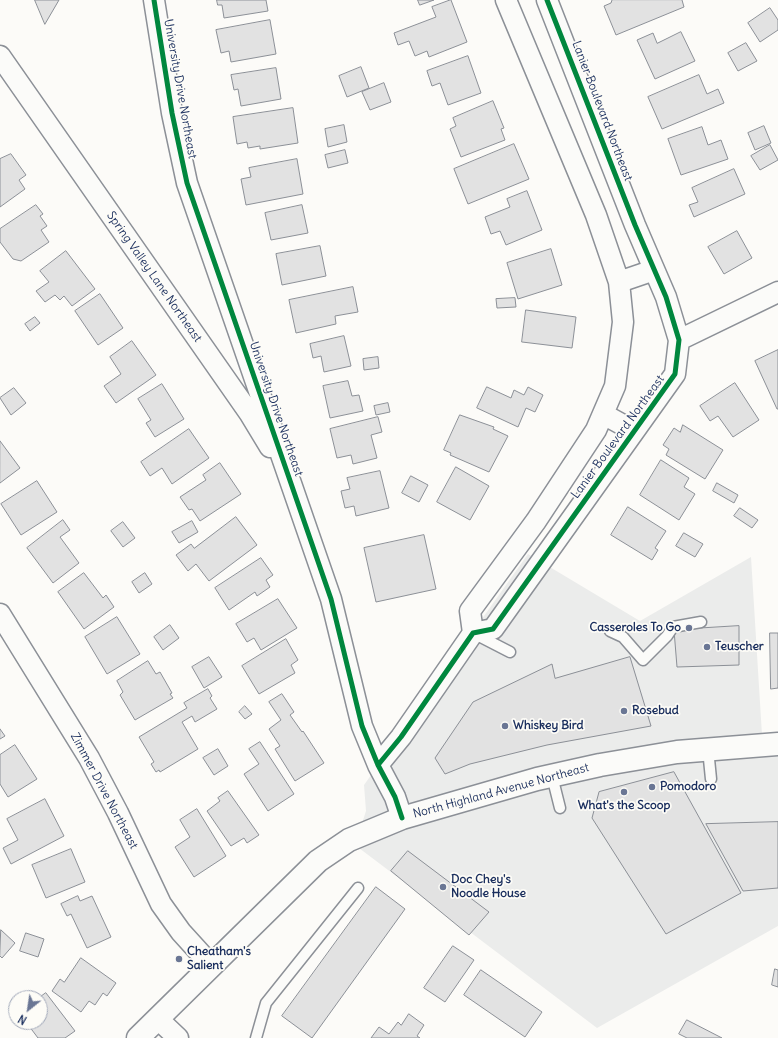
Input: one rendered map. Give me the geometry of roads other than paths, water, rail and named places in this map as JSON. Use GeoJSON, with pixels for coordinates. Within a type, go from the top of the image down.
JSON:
{"type":"FeatureCollection","features":[{"type":"Feature","properties":{"kind":"street","name":"University Drive Northeast"},"geometry":{"type":"LineString","coordinates":[[154,0],[172,114],[187,183],[331,599],[362,726],[378,765],[395,797],[402,818]]}},
{"type":"Feature","properties":{"kind":"street","name":"Lanier Boulevard Northeast"},"geometry":{"type":"LineString","coordinates":[[506,0],[596,215],[619,282],[623,322],[615,386],[596,430],[536,521],[470,611],[473,634],[493,629],[675,374],[679,340],[666,297],[547,0]]}},
{"type":"Feature","properties":{"kind":"street","name":"Spring Valley Lane Northeast"},"geometry":{"type":"LineString","coordinates":[[0,56],[250,414],[272,451],[298,504]]}},
{"type":"Feature","properties":{"kind":"street"},"geometry":{"type":"LineString","coordinates":[[619,282],[654,270]]}},
{"type":"Feature","properties":{"kind":"street"},"geometry":{"type":"LineString","coordinates":[[679,340],[778,292]]}},
{"type":"Feature","properties":{"kind":"street"},"geometry":{"type":"LineString","coordinates":[[603,414],[634,431]]}},
{"type":"Feature","properties":{"kind":"street","name":"Zimmer Drive Northeast"},"geometry":{"type":"LineString","coordinates":[[0,614],[89,758],[118,813],[161,904],[181,932],[211,965]]}},
{"type":"Feature","properties":{"kind":"street"},"geometry":{"type":"LineString","coordinates":[[378,765],[401,737],[473,634]]}},
{"type":"Feature","properties":{"kind":"street","name":"North Highland Avenue Northeast"},"geometry":{"type":"LineString","coordinates":[[138,1038],[318,861],[349,840],[402,818],[552,776],[600,765],[677,752],[778,744]]}},
{"type":"Feature","properties":{"kind":"street"},"geometry":{"type":"LineString","coordinates":[[158,1018],[178,1038]]}},
{"type":"Feature","properties":{"kind":"lane"},"geometry":{"type":"LineString","coordinates":[[610,631],[623,638],[643,660],[667,636],[673,627],[700,622]]}},
{"type":"Feature","properties":{"kind":"lane"},"geometry":{"type":"LineString","coordinates":[[473,634],[510,652]]}},
{"type":"Feature","properties":{"kind":"lane"},"geometry":{"type":"LineString","coordinates":[[708,749],[711,779]]}},
{"type":"Feature","properties":{"kind":"lane"},"geometry":{"type":"LineString","coordinates":[[552,776],[560,808]]}},
{"type":"Feature","properties":{"kind":"lane"},"geometry":{"type":"LineString","coordinates":[[256,1038],[266,1003],[358,888]]}},
{"type":"Feature","properties":{"kind":"place","name":"Casseroles To Go"},"geometry":{"type":"Point","coordinates":[689,628]}},
{"type":"Feature","properties":{"kind":"place","name":"Teuscher"},"geometry":{"type":"Point","coordinates":[707,647]}},
{"type":"Feature","properties":{"kind":"place","name":"Rosebud"},"geometry":{"type":"Point","coordinates":[624,711]}},
{"type":"Feature","properties":{"kind":"place","name":"Whiskey Bird"},"geometry":{"type":"Point","coordinates":[505,726]}},
{"type":"Feature","properties":{"kind":"place","name":"Pomodoro"},"geometry":{"type":"Point","coordinates":[652,787]}},
{"type":"Feature","properties":{"kind":"place","name":"What's the Scoop"},"geometry":{"type":"Point","coordinates":[624,792]}},
{"type":"Feature","properties":{"kind":"place","name":"Doc Chey's Noodle House"},"geometry":{"type":"Point","coordinates":[443,887]}},
{"type":"Feature","properties":{"kind":"place","name":"Cheatham's Salient"},"geometry":{"type":"Point","coordinates":[179,959]}}]}
